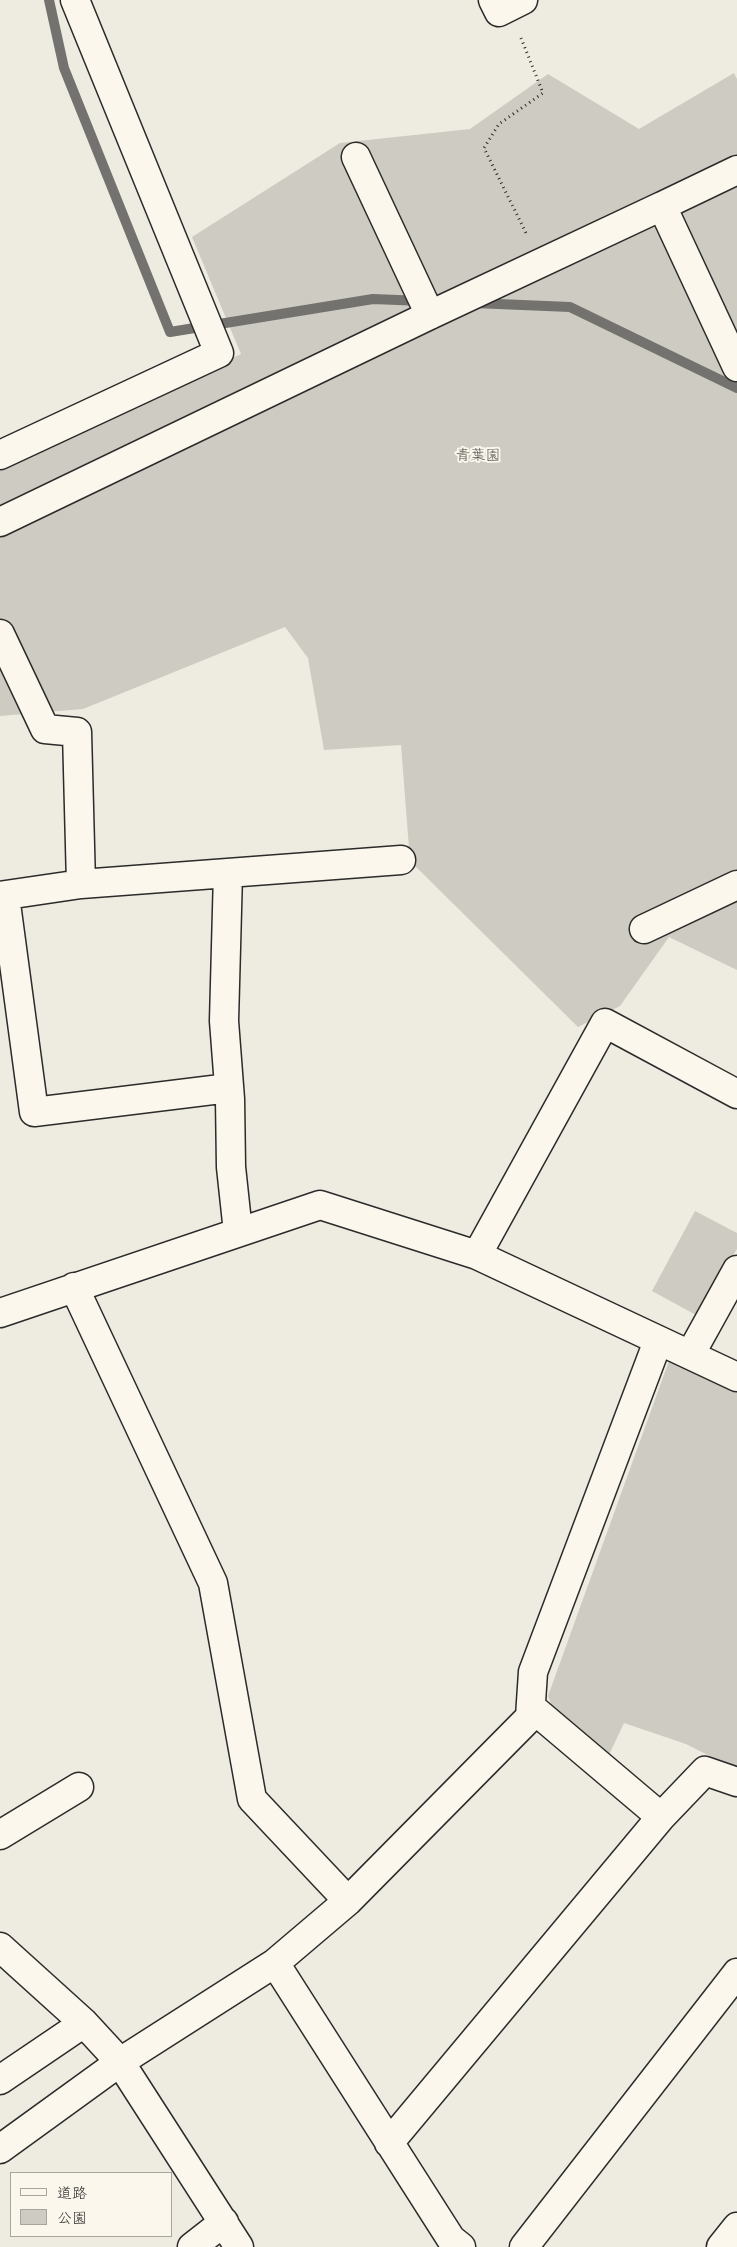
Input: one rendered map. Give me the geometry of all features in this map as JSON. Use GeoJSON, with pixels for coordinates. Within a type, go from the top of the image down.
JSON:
{"type":"FeatureCollection","features":[{"type":"Feature","properties":{"kind":"street"},"geometry":{"type":"LineString","coordinates":[[0,455],[219,353],[75,0]]}},
{"type":"Feature","properties":{"kind":"street"},"geometry":{"type":"LineString","coordinates":[[356,157],[430,315]]}},
{"type":"Feature","properties":{"kind":"street"},"geometry":{"type":"LineString","coordinates":[[0,522],[737,170]]}},
{"type":"Feature","properties":{"kind":"street"},"geometry":{"type":"LineString","coordinates":[[662,206],[737,367]]}},
{"type":"Feature","properties":{"kind":"street"},"geometry":{"type":"LineString","coordinates":[[0,634],[45,729],[77,732],[81,884]]}},
{"type":"Feature","properties":{"kind":"street"},"geometry":{"type":"LineString","coordinates":[[229,1088],[34,1112],[2,896],[81,884],[401,860]]}},
{"type":"Feature","properties":{"kind":"street"},"geometry":{"type":"LineString","coordinates":[[228,873],[224,1021],[229,1088],[231,1167],[238,1232]]}},
{"type":"Feature","properties":{"kind":"street"},"geometry":{"type":"LineString","coordinates":[[644,929],[737,885]]}},
{"type":"Feature","properties":{"kind":"street"},"geometry":{"type":"LineString","coordinates":[[477,1255],[605,1023],[737,1094]]}},
{"type":"Feature","properties":{"kind":"street"},"geometry":{"type":"LineString","coordinates":[[0,1313],[320,1205],[477,1255],[737,1377]]}},
{"type":"Feature","properties":{"kind":"street"},"geometry":{"type":"LineString","coordinates":[[690,1356],[737,1270]]}},
{"type":"Feature","properties":{"kind":"street"},"geometry":{"type":"LineString","coordinates":[[74,1287],[213,1583],[252,1799],[348,1901]]}},
{"type":"Feature","properties":{"kind":"street"},"geometry":{"type":"LineString","coordinates":[[0,2149],[120,2062],[275,1963],[348,1901],[530,1717],[532,1672],[658,1341]]}},
{"type":"Feature","properties":{"kind":"street"},"geometry":{"type":"LineString","coordinates":[[531,1707],[661,1817]]}},
{"type":"Feature","properties":{"kind":"street"},"geometry":{"type":"LineString","coordinates":[[389,2143],[661,1817],[705,1771],[737,1782]]}},
{"type":"Feature","properties":{"kind":"street"},"geometry":{"type":"LineString","coordinates":[[0,1835],[79,1787]]}},
{"type":"Feature","properties":{"kind":"street"},"geometry":{"type":"LineString","coordinates":[[2,1953],[84,2023],[120,2062],[239,2247]]}},
{"type":"Feature","properties":{"kind":"street"},"geometry":{"type":"LineString","coordinates":[[275,1963],[451,2239],[461,2247]]}},
{"type":"Feature","properties":{"kind":"street"},"geometry":{"type":"LineString","coordinates":[[524,2247],[737,1974]]}},
{"type":"Feature","properties":{"kind":"street"},"geometry":{"type":"LineString","coordinates":[[0,2080],[84,2023]]}},
{"type":"Feature","properties":{"kind":"street"},"geometry":{"type":"LineString","coordinates":[[192,2247],[224,2222]]}},
{"type":"Feature","properties":{"kind":"street"},"geometry":{"type":"LineString","coordinates":[[722,2247],[737,2227]]}},
{"type":"Feature","properties":{"kind":"path"},"geometry":{"type":"LineString","coordinates":[[509,2],[544,93],[499,124],[484,148],[541,264]]}},
{"type":"Feature","properties":{"kind":"green space","name":"青葉園"},"geometry":{"type":"Polygon","coordinates":[[[734,73],[737,79],[737,970],[669,937],[620,1006],[578,1027],[410,861],[401,745],[324,750],[308,658],[285,627],[83,709],[0,716],[0,465],[241,354],[192,237],[340,143],[470,129],[548,74],[639,129],[734,73]]]}},
{"type":"Feature","properties":{"kind":"green space"},"geometry":{"type":"Polygon","coordinates":[[[695,1211],[737,1233],[737,1249],[696,1315],[652,1291],[695,1211]]]}},
{"type":"Feature","properties":{"kind":"green space"},"geometry":{"type":"Polygon","coordinates":[[[670,1358],[737,1389],[737,1770],[686,1744],[624,1723],[607,1759],[555,1714],[548,1696],[670,1358]]]}},
{"type":"Feature","properties":{"kind":"waterway"},"geometry":{"type":"LineString","coordinates":[[49,0],[64,68],[170,332],[373,299],[422,301]]}},
{"type":"Feature","properties":{"kind":"waterway"},"geometry":{"type":"LineString","coordinates":[[474,303],[570,307],[737,388]]}}]}
